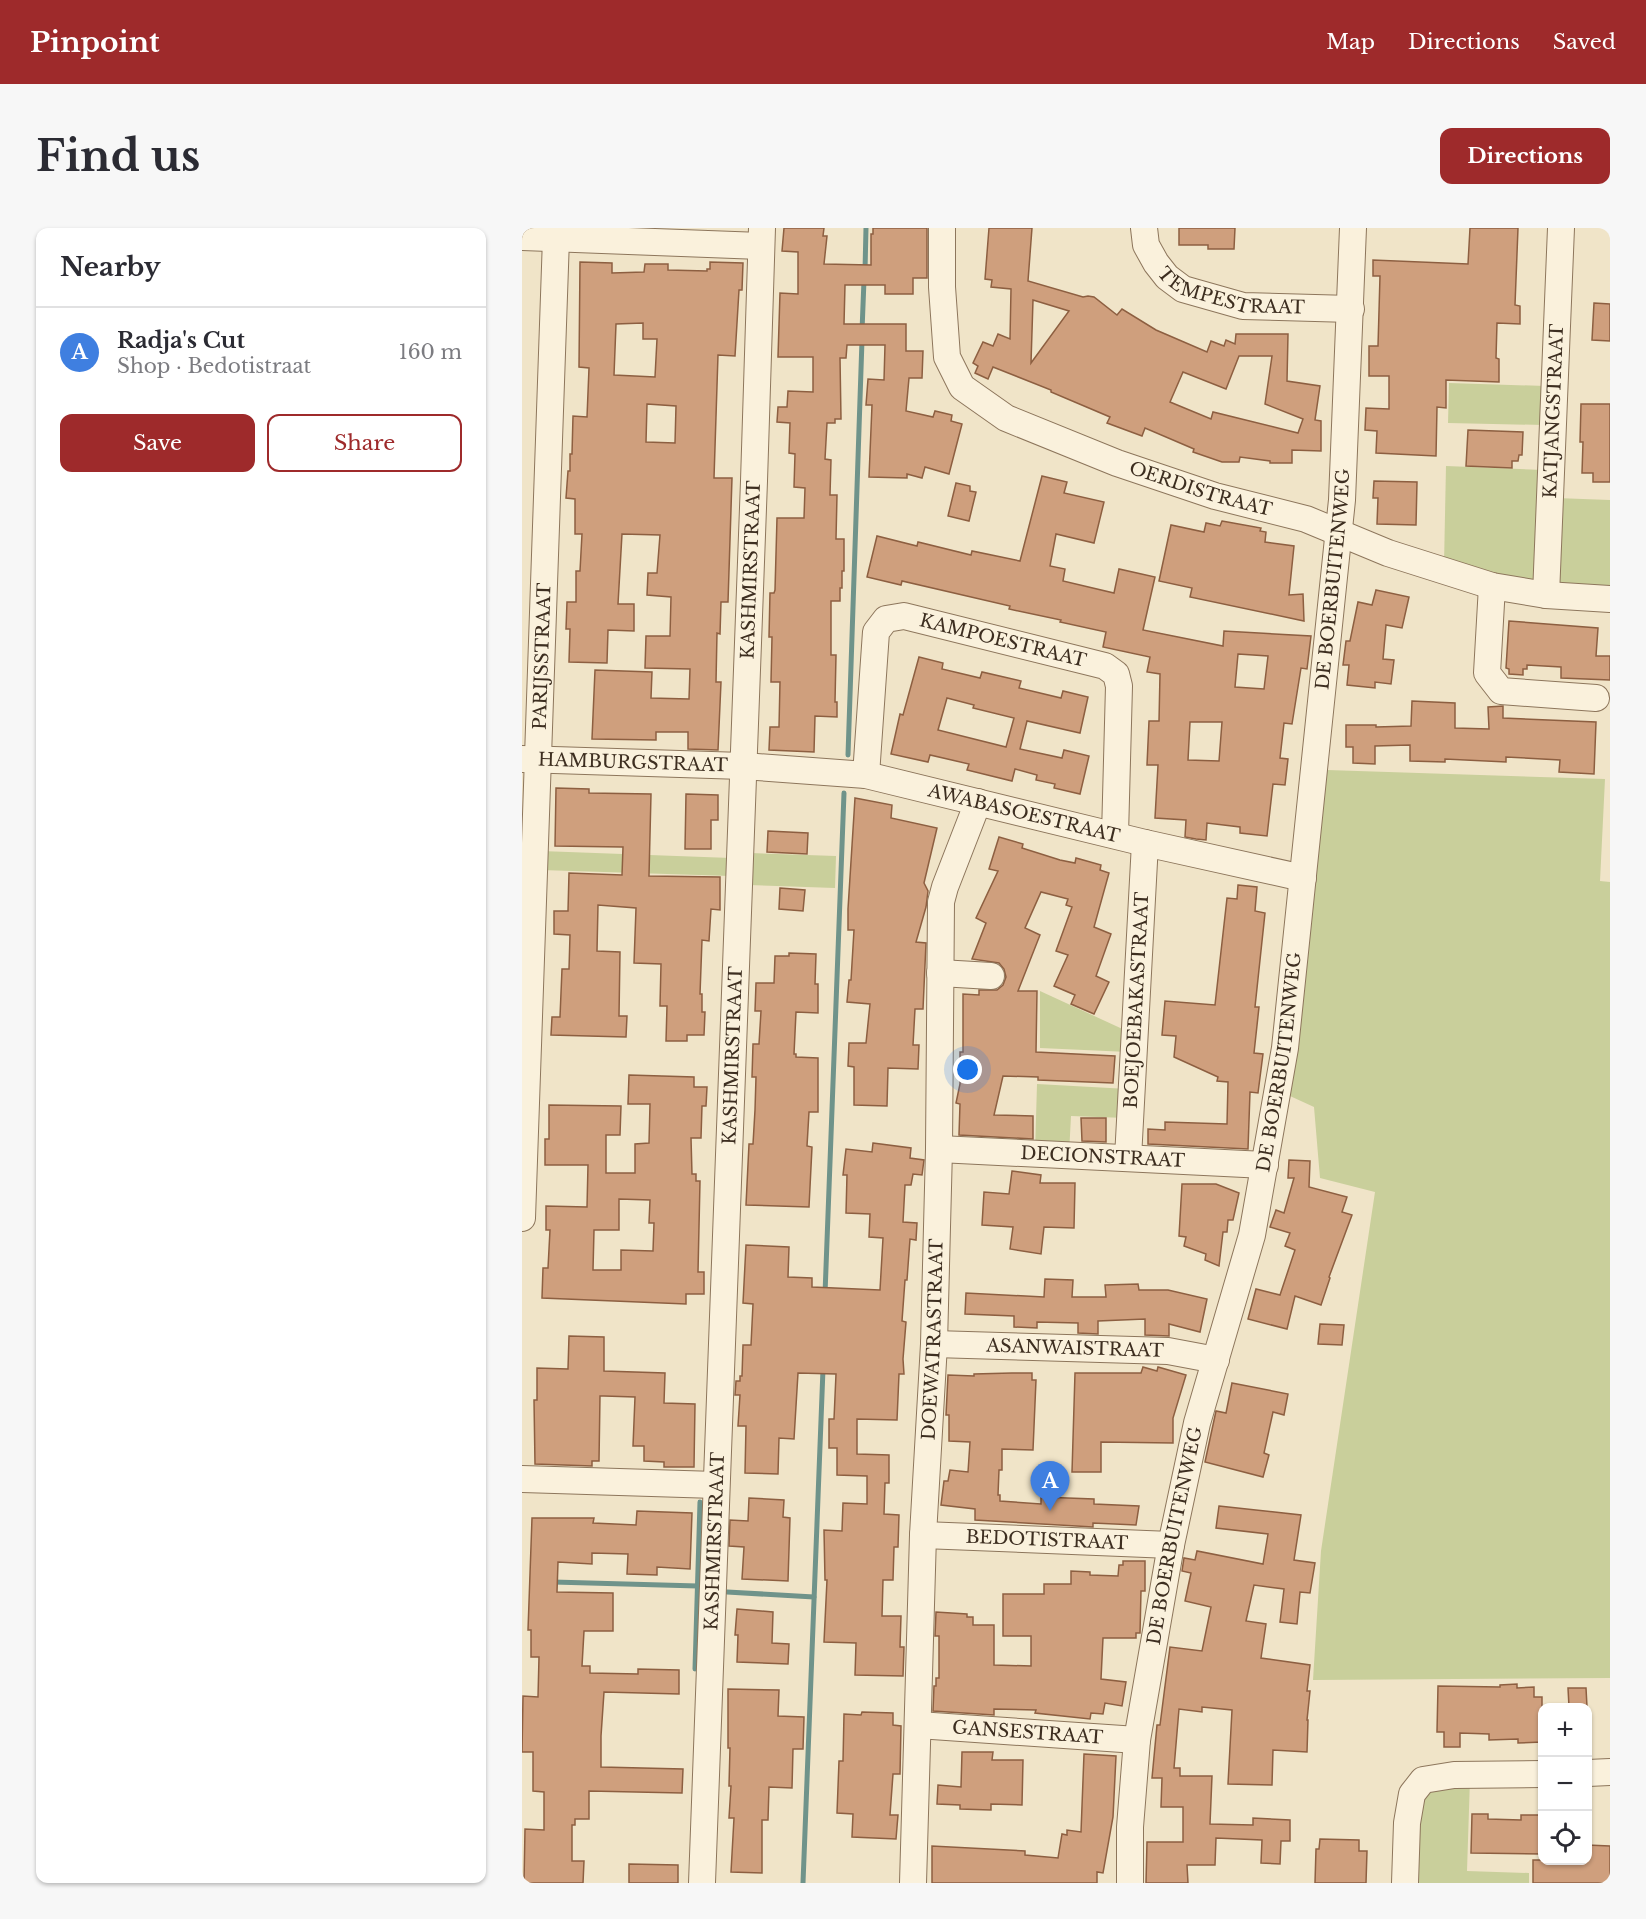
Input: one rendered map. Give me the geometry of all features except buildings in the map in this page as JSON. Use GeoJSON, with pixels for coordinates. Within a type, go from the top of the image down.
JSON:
{"type":"FeatureCollection","features":[{"type":"Feature","properties":{"kind":"street","name":"OERDISTRAAT"},"geometry":{"type":"LineString","coordinates":[[942,228],[942,287],[947,357],[962,387],[1006,418],[1117,463],[1215,496],[1306,519],[1388,553],[1492,586],[1546,595],[1610,599]]}},
{"type":"Feature","properties":{"kind":"street","name":"TEMPESTRAAT"},"geometry":{"type":"LineString","coordinates":[[1144,228],[1146,246],[1156,263],[1167,277],[1183,289],[1243,306],[1351,309]]}},
{"type":"Feature","properties":{"kind":"street","name":"DE BOERBUITENWEG"},"geometry":{"type":"LineString","coordinates":[[1130,1883],[1130,1827],[1137,1740],[1172,1545],[1197,1423],[1252,1235],[1285,1048],[1342,500],[1353,228]]}},
{"type":"Feature","properties":{"kind":"street","name":"KATJANGSTRAAT"},"geometry":{"type":"LineString","coordinates":[[1546,595],[1561,228]]}},
{"type":"Feature","properties":{"kind":"street"},"geometry":{"type":"LineString","coordinates":[[522,237],[761,237]]}},
{"type":"Feature","properties":{"kind":"street","name":"KASHMIRSTRAAT"},"geometry":{"type":"LineString","coordinates":[[702,1883],[761,237]]}},
{"type":"Feature","properties":{"kind":"street","name":"PARIJSSTRAAT"},"geometry":{"type":"LineString","coordinates":[[522,1218],[530,759],[556,238]]}},
{"type":"Feature","properties":{"kind":"street"},"geometry":{"type":"LineString","coordinates":[[1492,586],[1487,673],[1501,691],[1596,698]]}},
{"type":"Feature","properties":{"kind":"street","name":"KAMPOESTRAAT"},"geometry":{"type":"LineString","coordinates":[[866,775],[876,632],[886,619],[904,616],[1105,666],[1116,674],[1119,686],[1115,836]]}},
{"type":"Feature","properties":{"kind":"street","name":"HAMBURGSTRAAT"},"geometry":{"type":"LineString","coordinates":[[530,759],[743,766]]}},
{"type":"Feature","properties":{"kind":"street","name":"AWABASOESTRAAT"},"geometry":{"type":"LineString","coordinates":[[743,766],[866,775],[1115,836],[1303,878]]}},
{"type":"Feature","properties":{"kind":"street","name":"DOEWATRASTRAAT"},"geometry":{"type":"LineString","coordinates":[[913,1883],[923,1535],[934,1344],[943,895],[978,802]]}},
{"type":"Feature","properties":{"kind":"street","name":"BOEJOEBAKASTRAAT"},"geometry":{"type":"LineString","coordinates":[[1128,1158],[1145,843]]}},
{"type":"Feature","properties":{"kind":"street"},"geometry":{"type":"LineString","coordinates":[[940,973],[991,976]]}},
{"type":"Feature","properties":{"kind":"street","name":"DECIONSTRAAT"},"geometry":{"type":"LineString","coordinates":[[939,1149],[1265,1165]]}},
{"type":"Feature","properties":{"kind":"street","name":"ASANWAISTRAAT"},"geometry":{"type":"LineString","coordinates":[[934,1344],[1168,1351],[1216,1360]]}},
{"type":"Feature","properties":{"kind":"street"},"geometry":{"type":"LineString","coordinates":[[522,1479],[716,1485]]}},
{"type":"Feature","properties":{"kind":"street","name":"BEDOTISTRAAT"},"geometry":{"type":"LineString","coordinates":[[923,1535],[1172,1545]]}},
{"type":"Feature","properties":{"kind":"street","name":"GANSESTRAAT"},"geometry":{"type":"LineString","coordinates":[[918,1725],[1137,1740]]}},
{"type":"Feature","properties":{"kind":"street"},"geometry":{"type":"LineString","coordinates":[[1592,1773],[1610,1772]]}},
{"type":"Feature","properties":{"kind":"street"},"geometry":{"type":"LineString","coordinates":[[1405,1883],[1407,1823],[1412,1794],[1423,1780],[1454,1775],[1538,1774]]}},
{"type":"Feature","properties":{"kind":"green space"},"geometry":{"type":"Polygon","coordinates":[[[1449,383],[1545,386],[1544,425],[1448,423],[1449,383]]]}},
{"type":"Feature","properties":{"kind":"green space"},"geometry":{"type":"Polygon","coordinates":[[[1446,466],[1543,470],[1534,580],[1528,585],[1444,564],[1446,466]]]}},
{"type":"Feature","properties":{"kind":"green space"},"geometry":{"type":"Polygon","coordinates":[[[1556,498],[1610,500],[1610,592],[1558,584],[1556,498]]]}},
{"type":"Feature","properties":{"kind":"green space"},"geometry":{"type":"Polygon","coordinates":[[[1327,770],[1605,779],[1600,881],[1610,882],[1610,1678],[1313,1680],[1321,1551],[1375,1192],[1320,1178],[1314,1107],[1290,1096],[1327,770]]]}},
{"type":"Feature","properties":{"kind":"green space"},"geometry":{"type":"Polygon","coordinates":[[[541,851],[731,858],[730,876],[541,870],[541,851]]]}},
{"type":"Feature","properties":{"kind":"green space"},"geometry":{"type":"Polygon","coordinates":[[[750,853],[836,856],[835,888],[748,885],[750,853]]]}},
{"type":"Feature","properties":{"kind":"green space"},"geometry":{"type":"Polygon","coordinates":[[[1040,991],[1129,1032],[1128,1052],[1040,1048],[1040,991]]]}},
{"type":"Feature","properties":{"kind":"green space"},"geometry":{"type":"Polygon","coordinates":[[[1037,1084],[1128,1089],[1126,1118],[1071,1116],[1069,1154],[1035,1153],[1037,1084]]]}},
{"type":"Feature","properties":{"kind":"green space"},"geometry":{"type":"Polygon","coordinates":[[[1470,1779],[1467,1871],[1529,1873],[1529,1883],[1411,1883],[1420,1793],[1470,1779]]]}},
{"type":"Feature","properties":{"kind":"waterway"},"geometry":{"type":"LineString","coordinates":[[865,271],[866,228]]}},
{"type":"Feature","properties":{"kind":"waterway"},"geometry":{"type":"LineString","coordinates":[[862,331],[864,280]]}},
{"type":"Feature","properties":{"kind":"waterway"},"geometry":{"type":"LineString","coordinates":[[848,755],[862,340]]}},
{"type":"Feature","properties":{"kind":"waterway"},"geometry":{"type":"LineString","coordinates":[[825,1294],[844,793]]}},
{"type":"Feature","properties":{"kind":"waterway"},"geometry":{"type":"LineString","coordinates":[[803,1883],[823,1369]]}},
{"type":"Feature","properties":{"kind":"waterway"},"geometry":{"type":"LineString","coordinates":[[695,1669],[700,1502]]}},
{"type":"Feature","properties":{"kind":"waterway"},"geometry":{"type":"LineString","coordinates":[[553,1582],[698,1586]]}},
{"type":"Feature","properties":{"kind":"waterway"},"geometry":{"type":"LineString","coordinates":[[727,1592],[814,1597]]}},
{"type":"Feature","properties":{"kind":"place","name":"Radja's Cut"},"geometry":{"type":"Point","coordinates":[1050,1511]}}]}
